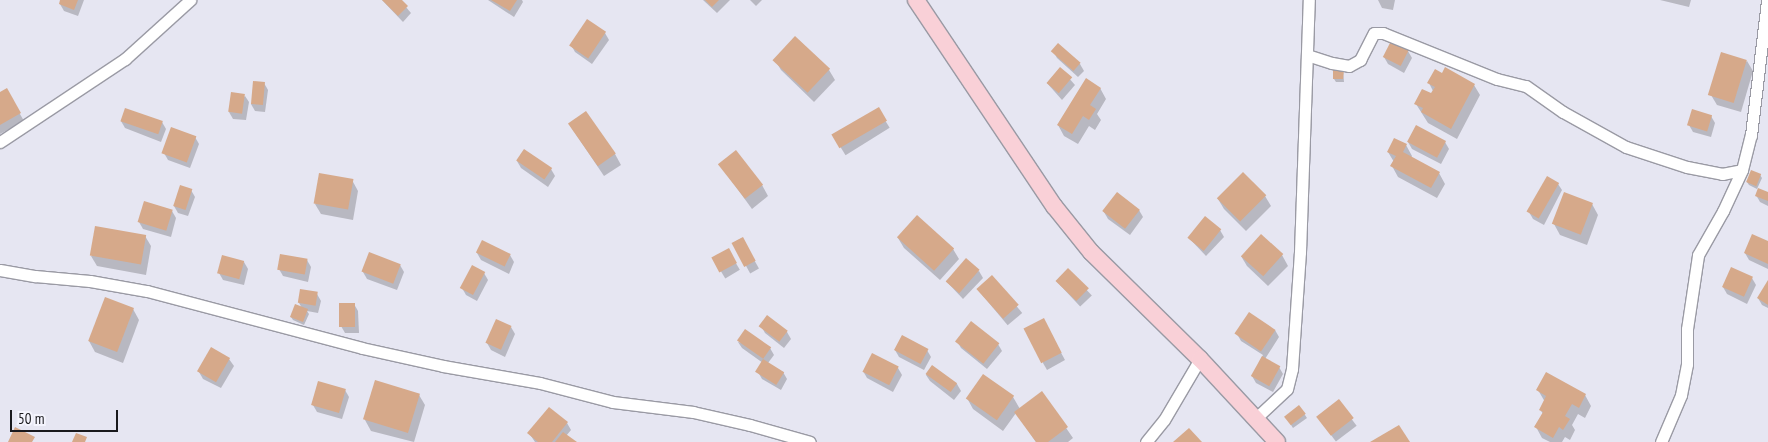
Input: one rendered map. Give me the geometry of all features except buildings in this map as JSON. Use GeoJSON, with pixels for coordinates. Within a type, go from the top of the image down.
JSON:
{"type":"FeatureCollection","features":[{"type":"Feature","properties":{"kind":"main road"},"geometry":{"type":"LineString","coordinates":[[916,0],[1001,130],[1072,229],[1091,252],[1200,360],[1277,442]]}},
{"type":"Feature","properties":{"kind":"street"},"geometry":{"type":"LineString","coordinates":[[0,142],[125,59],[190,0]]}},
{"type":"Feature","properties":{"kind":"street"},"geometry":{"type":"LineString","coordinates":[[1256,418],[1287,388],[1292,369],[1300,252],[1309,0]]}},
{"type":"Feature","properties":{"kind":"street"},"geometry":{"type":"LineString","coordinates":[[1661,442],[1681,395],[1684,380],[1687,364],[1687,328],[1698,255],[1723,211],[1742,170],[1751,135],[1767,0]]}},
{"type":"Feature","properties":{"kind":"street"},"geometry":{"type":"LineString","coordinates":[[1307,55],[1349,66],[1360,60],[1374,32],[1383,33],[1497,79],[1526,86],[1562,112],[1626,147],[1687,167],[1722,174],[1742,170]]}},
{"type":"Feature","properties":{"kind":"street"},"geometry":{"type":"LineString","coordinates":[[0,270],[35,276],[90,281],[147,292],[362,348],[443,366],[540,383],[613,402],[693,412],[750,425],[810,442]]}},
{"type":"Feature","properties":{"kind":"street"},"geometry":{"type":"LineString","coordinates":[[1146,442],[1164,420],[1200,360]]}}]}
